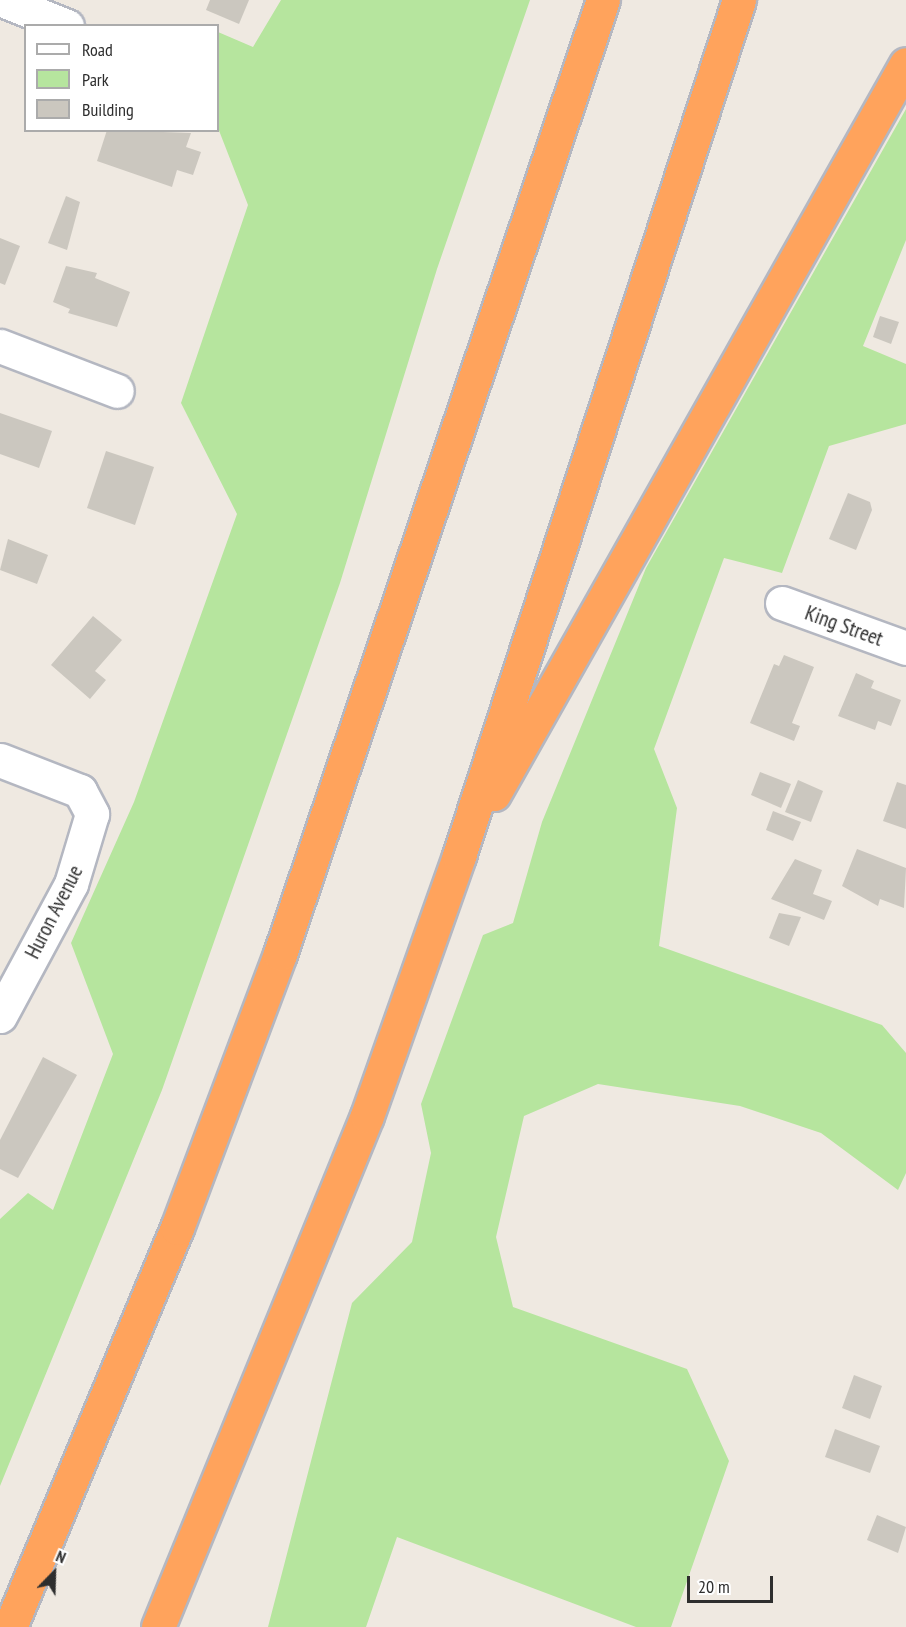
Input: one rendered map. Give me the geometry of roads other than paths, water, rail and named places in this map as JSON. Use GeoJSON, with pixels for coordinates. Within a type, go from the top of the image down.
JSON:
{"type":"FeatureCollection","features":[{"type":"Feature","properties":{"kind":"highway"},"geometry":{"type":"LineString","coordinates":[[10,1627],[177,1228],[280,954],[603,0]]}},
{"type":"Feature","properties":{"kind":"highway"},"geometry":{"type":"LineString","coordinates":[[158,1627],[367,1116],[459,856],[739,0]]}},
{"type":"Feature","properties":{"kind":"highway"},"geometry":{"type":"LineString","coordinates":[[459,856],[733,379],[906,64]]}},
{"type":"Feature","properties":{"kind":"street"},"geometry":{"type":"LineString","coordinates":[[2,0],[62,24]]}},
{"type":"Feature","properties":{"kind":"street"},"geometry":{"type":"LineString","coordinates":[[0,346],[117,391]]}},
{"type":"Feature","properties":{"kind":"street","name":"King Street"},"geometry":{"type":"LineString","coordinates":[[782,603],[906,648]]}},
{"type":"Feature","properties":{"kind":"street","name":"Huron Avenue"},"geometry":{"type":"LineString","coordinates":[[0,760],[80,791],[91,804],[89,838],[71,884],[0,1016]]}}]}
